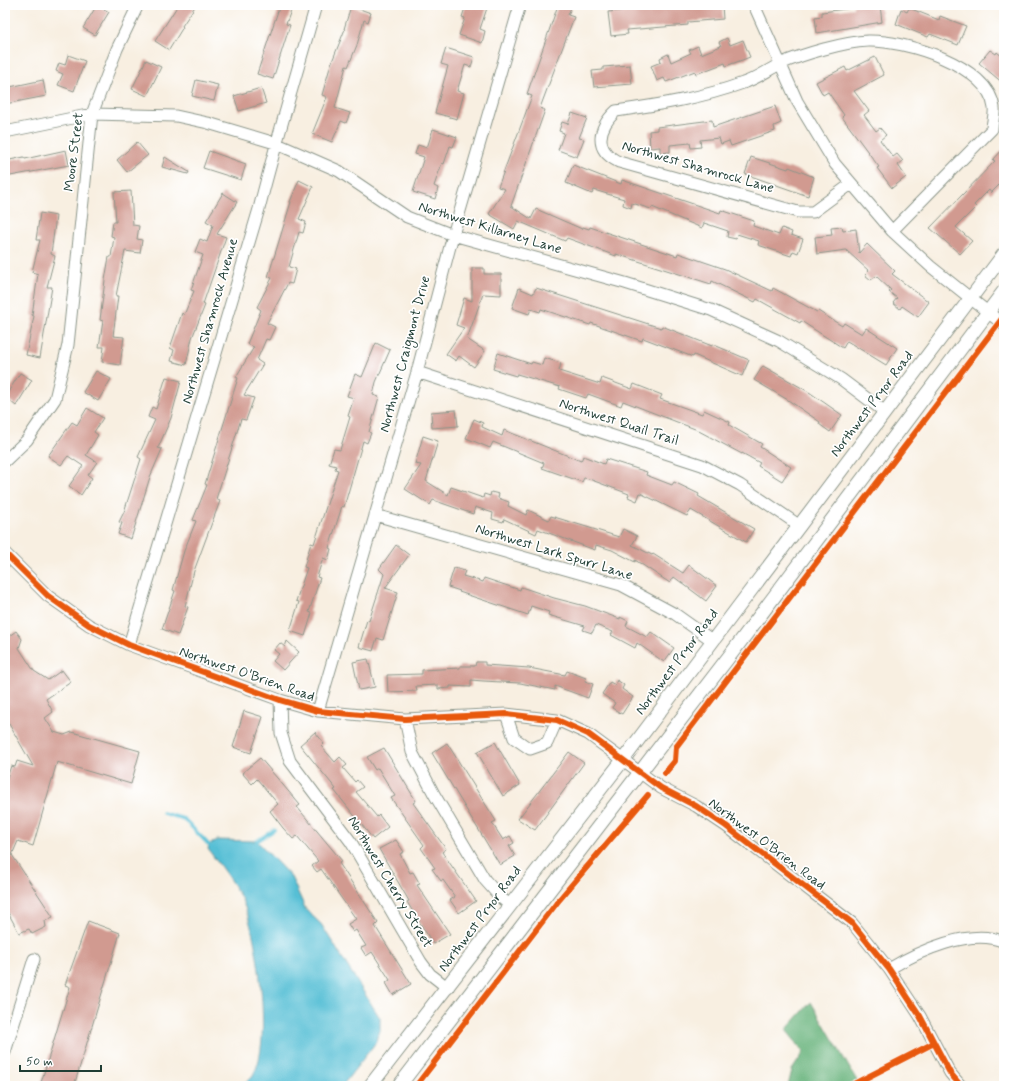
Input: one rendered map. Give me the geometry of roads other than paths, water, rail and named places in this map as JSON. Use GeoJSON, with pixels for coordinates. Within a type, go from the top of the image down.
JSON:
{"type":"FeatureCollection","features":[{"type":"Feature","properties":{"kind":"main road","name":"Northwest Pryor Road"},"geometry":{"type":"LineString","coordinates":[[370,1086],[448,988],[510,905],[623,760],[1004,254]]}},
{"type":"Feature","properties":{"kind":"main road"},"geometry":{"type":"LineString","coordinates":[[399,1086],[639,773],[1004,290]]}},
{"type":"Feature","properties":{"kind":"street","name":"Moore Street"},"geometry":{"type":"LineString","coordinates":[[5,461],[27,440],[54,398],[68,345],[92,114],[117,49],[138,5]]}},
{"type":"Feature","properties":{"kind":"street","name":"Northwest Shamrock Avenue"},"geometry":{"type":"LineString","coordinates":[[129,645],[256,217],[275,143],[289,102],[316,5]]}},
{"type":"Feature","properties":{"kind":"street","name":"Northwest Craigmont Drive"},"geometry":{"type":"LineString","coordinates":[[318,711],[417,372],[453,235],[520,5]]}},
{"type":"Feature","properties":{"kind":"street"},"geometry":{"type":"LineString","coordinates":[[754,5],[797,101],[835,164],[892,231],[930,266],[1004,325]]}},
{"type":"Feature","properties":{"kind":"street","name":"Northwest Shamrock Lane"},"geometry":{"type":"LineString","coordinates":[[851,184],[813,212],[798,212],[619,162],[610,158],[603,148],[600,140],[602,128],[616,111],[674,102],[736,85],[781,64],[834,47],[868,41],[907,46],[955,62],[975,78],[987,91],[994,108],[992,129],[892,231]]}},
{"type":"Feature","properties":{"kind":"street","name":"Northwest Killarney Lane"},"geometry":{"type":"LineString","coordinates":[[5,132],[92,114],[176,116],[208,123],[275,143],[339,171],[408,218],[453,235],[624,283],[711,310],[779,340],[841,379],[885,412]]}},
{"type":"Feature","properties":{"kind":"street","name":"Northwest Quail Trail"},"geometry":{"type":"LineString","coordinates":[[417,372],[702,465],[740,485],[800,526]]}},
{"type":"Feature","properties":{"kind":"street","name":"Northwest Lark Spurr Lane"},"geometry":{"type":"LineString","coordinates":[[375,515],[621,586],[675,614],[713,641]]}},
{"type":"Feature","properties":{"kind":"street","name":"Northwest O'Brien Road"},"geometry":{"type":"LineString","coordinates":[[5,553],[48,596],[88,625],[129,645],[280,700],[318,711],[405,719],[506,714],[557,720],[588,734],[639,773],[661,788],[696,806],[774,861],[852,923],[889,969],[920,1016],[950,1073],[961,1086]]}},
{"type":"Feature","properties":{"kind":"street","name":"Northwest Cherry Street"},"geometry":{"type":"LineString","coordinates":[[280,700],[281,733],[290,761],[351,842],[421,962],[430,974],[448,988]]}},
{"type":"Feature","properties":{"kind":"street"},"geometry":{"type":"LineString","coordinates":[[506,714],[514,738],[530,749],[547,743],[557,720]]}},
{"type":"Feature","properties":{"kind":"street"},"geometry":{"type":"LineString","coordinates":[[405,719],[412,752],[434,794],[485,880],[510,905]]}},
{"type":"Feature","properties":{"kind":"street"},"geometry":{"type":"LineString","coordinates":[[889,969],[913,954],[953,941],[985,938],[1004,942]]}},
{"type":"Feature","properties":{"kind":"street"},"geometry":{"type":"LineString","coordinates":[[5,1052],[34,958]]}},
{"type":"Feature","properties":{"kind":"water"},"geometry":{"type":"Polygon","coordinates":[[[217,840],[257,841],[291,877],[306,910],[321,924],[380,1018],[380,1029],[377,1041],[342,1086],[242,1086],[253,1075],[259,1060],[263,1015],[261,988],[253,937],[242,900],[208,849],[209,845],[217,840]]]}},
{"type":"Feature","properties":{"kind":"waterway"},"geometry":{"type":"LineString","coordinates":[[163,813],[184,819],[209,845]]}},
{"type":"Feature","properties":{"kind":"waterway"},"geometry":{"type":"LineString","coordinates":[[257,841],[274,830]]}}]}
